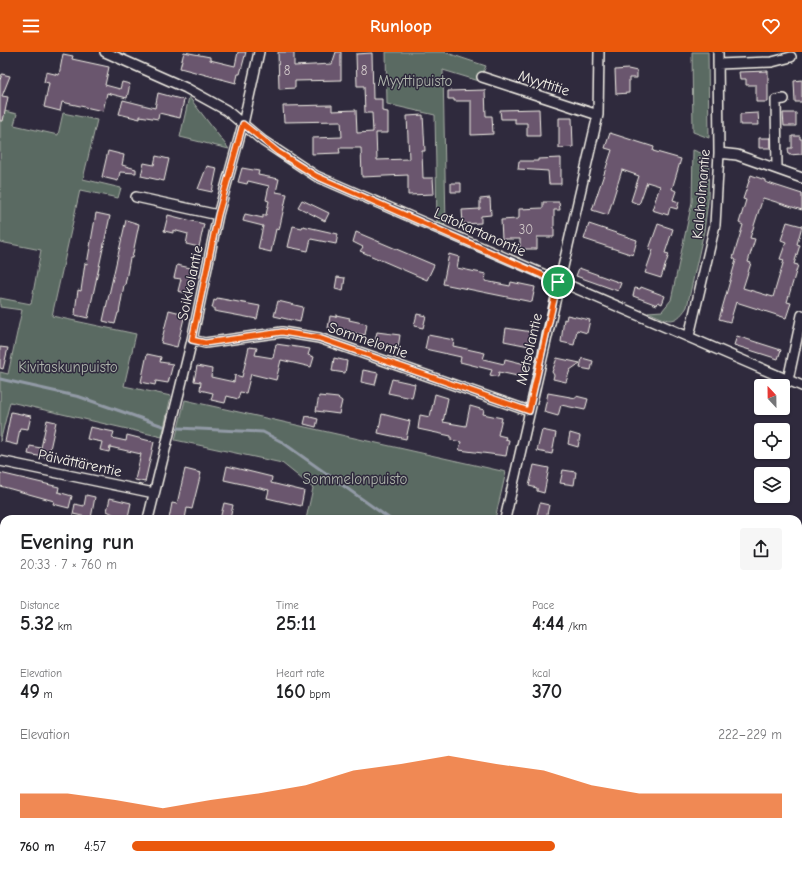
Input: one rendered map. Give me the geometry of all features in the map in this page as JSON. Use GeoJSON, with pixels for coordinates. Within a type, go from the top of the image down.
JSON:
{"type":"FeatureCollection","features":[{"type":"Feature","properties":{"kind":"street","name":"Latokartanontie"},"geometry":{"type":"LineString","coordinates":[[104,52],[186,88],[226,110],[278,152],[316,176],[558,282],[689,336],[786,379]]}},
{"type":"Feature","properties":{"kind":"street","name":"Soikkolantie"},"geometry":{"type":"LineString","coordinates":[[149,515],[192,340],[218,215],[243,124],[259,52]]}},
{"type":"Feature","properties":{"kind":"street","name":"Metsolantie"},"geometry":{"type":"LineString","coordinates":[[505,515],[598,115],[599,52]]}},
{"type":"Feature","properties":{"kind":"street","name":"Kalaholmantie"},"geometry":{"type":"LineString","coordinates":[[689,336],[716,225],[719,153],[718,52]]}},
{"type":"Feature","properties":{"kind":"street"},"geometry":{"type":"LineString","coordinates":[[718,64],[772,62],[791,57]]}},
{"type":"Feature","properties":{"kind":"street","name":"Myyttitie"},"geometry":{"type":"LineString","coordinates":[[482,77],[598,115]]}},
{"type":"Feature","properties":{"kind":"street"},"geometry":{"type":"LineString","coordinates":[[777,169],[776,100],[784,98]]}},
{"type":"Feature","properties":{"kind":"street"},"geometry":{"type":"LineString","coordinates":[[719,153],[737,155],[802,178]]}},
{"type":"Feature","properties":{"kind":"street"},"geometry":{"type":"LineString","coordinates":[[136,197],[218,215]]}},
{"type":"Feature","properties":{"kind":"street"},"geometry":{"type":"LineString","coordinates":[[788,379],[802,315]]}},
{"type":"Feature","properties":{"kind":"street","name":"Sommelontie"},"geometry":{"type":"LineString","coordinates":[[192,340],[205,343],[282,332],[319,338],[529,411]]}},
{"type":"Feature","properties":{"kind":"street","name":"Latokartanontie"},"geometry":{"type":"LineString","coordinates":[[790,381],[802,386]]}},
{"type":"Feature","properties":{"kind":"street","name":"Päivättärentie"},"geometry":{"type":"LineString","coordinates":[[0,461],[154,493]]}},
{"type":"Feature","properties":{"kind":"green space","name":"Myyttipuisto"},"geometry":{"type":"Polygon","coordinates":[[[386,52],[444,52],[486,66],[479,81],[443,70],[446,225],[437,222],[435,115],[387,104],[386,52]]]}},
{"type":"Feature","properties":{"kind":"green space"},"geometry":{"type":"Polygon","coordinates":[[[692,52],[708,52],[709,138],[693,132],[692,52]]]}},
{"type":"Feature","properties":{"kind":"green space"},"geometry":{"type":"Polygon","coordinates":[[[189,97],[229,149],[180,137],[189,97]]]}},
{"type":"Feature","properties":{"kind":"green space","name":"Kivitaskunpuisto"},"geometry":{"type":"Polygon","coordinates":[[[0,110],[17,114],[14,125],[58,135],[63,113],[97,120],[83,179],[121,188],[118,198],[80,190],[52,316],[136,334],[124,386],[171,396],[162,437],[10,402],[0,442],[0,372],[8,374],[22,310],[0,307],[0,298],[31,304],[41,250],[0,242],[0,110]]]}},
{"type":"Feature","properties":{"kind":"green space"},"geometry":{"type":"Polygon","coordinates":[[[693,150],[709,156],[708,202],[704,231],[687,307],[678,317],[670,320],[648,312],[662,311],[671,300],[692,202],[693,150]]]}},
{"type":"Feature","properties":{"kind":"green space","name":"Sommelonpuisto"},"geometry":{"type":"Polygon","coordinates":[[[185,400],[506,472],[496,515],[307,515],[313,488],[282,463],[175,440],[185,400]]]}},
{"type":"Feature","properties":{"kind":"building"},"geometry":{"type":"Polygon","coordinates":[[[184,52],[210,57],[210,60],[235,66],[238,52],[246,52],[236,83],[180,68],[184,52]]]}},
{"type":"Feature","properties":{"kind":"building"},"geometry":{"type":"Polygon","coordinates":[[[278,52],[294,52],[294,66],[332,64],[336,52],[341,52],[341,80],[295,81],[295,88],[279,89],[278,52]]]}},
{"type":"Feature","properties":{"kind":"building"},"geometry":{"type":"Polygon","coordinates":[[[372,53],[373,99],[382,99],[382,111],[388,112],[388,133],[376,133],[377,160],[409,159],[407,116],[423,115],[425,151],[422,151],[423,178],[433,178],[434,194],[408,195],[408,175],[362,177],[361,148],[339,148],[340,153],[312,154],[312,138],[342,137],[341,121],[284,122],[283,106],[332,105],[332,111],[356,110],[357,133],[373,132],[372,113],[365,113],[364,86],[357,86],[356,54],[372,53]]]}},
{"type":"Feature","properties":{"kind":"building"},"geometry":{"type":"Polygon","coordinates":[[[63,54],[73,56],[72,59],[109,67],[105,85],[120,89],[122,82],[130,84],[127,98],[107,93],[103,111],[62,102],[60,111],[44,107],[49,83],[44,82],[46,72],[59,75],[63,54]]]}},
{"type":"Feature","properties":{"kind":"building"},"geometry":{"type":"Polygon","coordinates":[[[628,69],[637,71],[637,78],[629,78],[629,93],[616,94],[615,70],[628,69]]]}},
{"type":"Feature","properties":{"kind":"building"},"geometry":{"type":"Polygon","coordinates":[[[768,71],[768,102],[756,102],[756,85],[746,85],[746,79],[740,79],[739,72],[768,71]]]}},
{"type":"Feature","properties":{"kind":"building"},"geometry":{"type":"Polygon","coordinates":[[[2,74],[10,76],[2,96],[8,97],[3,121],[0,121],[0,80],[2,74]]]}},
{"type":"Feature","properties":{"kind":"building"},"geometry":{"type":"Polygon","coordinates":[[[802,80],[802,102],[795,102],[794,81],[802,80]]]}},
{"type":"Feature","properties":{"kind":"building"},"geometry":{"type":"Polygon","coordinates":[[[485,90],[486,116],[492,116],[493,134],[471,135],[471,101],[454,101],[454,99],[448,99],[448,91],[485,90]]]}},
{"type":"Feature","properties":{"kind":"building"},"geometry":{"type":"Polygon","coordinates":[[[158,93],[184,100],[180,118],[159,113],[158,119],[140,116],[140,119],[119,114],[123,100],[155,108],[158,93]]]}},
{"type":"Feature","properties":{"kind":"building"},"geometry":{"type":"Polygon","coordinates":[[[539,109],[540,136],[527,136],[527,123],[515,123],[515,119],[501,119],[500,110],[539,109]]]}},
{"type":"Feature","properties":{"kind":"building"},"geometry":{"type":"Polygon","coordinates":[[[758,113],[759,125],[740,125],[740,114],[758,113]]]}},
{"type":"Feature","properties":{"kind":"building"},"geometry":{"type":"Polygon","coordinates":[[[783,113],[796,113],[796,126],[784,126],[783,113]]]}},
{"type":"Feature","properties":{"kind":"building"},"geometry":{"type":"Polygon","coordinates":[[[559,118],[572,118],[573,147],[559,148],[559,118]]]}},
{"type":"Feature","properties":{"kind":"building"},"geometry":{"type":"Polygon","coordinates":[[[610,133],[654,147],[653,151],[681,159],[672,189],[676,191],[673,200],[679,202],[677,209],[670,207],[668,215],[652,210],[660,186],[647,182],[640,202],[638,204],[631,201],[639,176],[622,170],[608,215],[592,210],[612,150],[605,148],[610,133]]]}},
{"type":"Feature","properties":{"kind":"building"},"geometry":{"type":"Polygon","coordinates":[[[792,136],[800,136],[800,139],[802,139],[802,154],[789,155],[788,148],[792,148],[792,136]]]}},
{"type":"Feature","properties":{"kind":"building"},"geometry":{"type":"Polygon","coordinates":[[[759,138],[771,138],[771,148],[759,148],[759,138]]]}},
{"type":"Feature","properties":{"kind":"building"},"geometry":{"type":"Polygon","coordinates":[[[108,151],[124,155],[122,165],[136,169],[136,173],[120,172],[118,181],[102,177],[108,151]]]}},
{"type":"Feature","properties":{"kind":"building"},"geometry":{"type":"Polygon","coordinates":[[[156,156],[169,159],[164,181],[141,176],[144,163],[154,165],[156,156]]]}},
{"type":"Feature","properties":{"kind":"building"},"geometry":{"type":"Polygon","coordinates":[[[561,158],[561,184],[549,184],[548,171],[518,169],[519,161],[538,161],[538,159],[561,158]]]}},
{"type":"Feature","properties":{"kind":"building"},"geometry":{"type":"Polygon","coordinates":[[[207,166],[217,168],[212,192],[198,189],[207,166]]]}},
{"type":"Feature","properties":{"kind":"building"},"geometry":{"type":"Polygon","coordinates":[[[242,168],[259,171],[258,175],[279,179],[276,192],[287,194],[279,230],[276,229],[271,252],[258,249],[263,226],[243,221],[245,214],[263,218],[263,215],[266,215],[269,201],[266,200],[269,186],[248,181],[247,184],[238,182],[242,168]]]}},
{"type":"Feature","properties":{"kind":"building"},"geometry":{"type":"Polygon","coordinates":[[[751,175],[765,180],[765,182],[802,194],[802,210],[763,198],[750,238],[755,239],[748,262],[751,263],[743,288],[773,297],[784,260],[780,259],[786,242],[781,240],[787,222],[802,226],[797,244],[800,245],[794,264],[798,265],[787,302],[791,303],[786,318],[736,302],[730,322],[719,319],[736,260],[733,258],[743,225],[739,223],[746,200],[743,199],[751,175]]]}},
{"type":"Feature","properties":{"kind":"building"},"geometry":{"type":"Polygon","coordinates":[[[451,183],[461,183],[461,192],[451,192],[451,183]]]}},
{"type":"Feature","properties":{"kind":"building"},"geometry":{"type":"Polygon","coordinates":[[[490,198],[491,215],[481,216],[481,223],[463,224],[462,210],[480,209],[480,199],[490,198]]]}},
{"type":"Feature","properties":{"kind":"building"},"geometry":{"type":"Polygon","coordinates":[[[302,200],[329,213],[325,221],[298,207],[302,200]]]}},
{"type":"Feature","properties":{"kind":"building"},"geometry":{"type":"Polygon","coordinates":[[[543,202],[559,202],[560,210],[554,210],[554,237],[537,237],[537,249],[520,249],[520,239],[502,239],[501,220],[519,218],[519,209],[543,208],[543,202]]]}},
{"type":"Feature","properties":{"kind":"building"},"geometry":{"type":"Polygon","coordinates":[[[96,213],[110,216],[88,318],[75,315],[78,290],[81,291],[85,263],[87,264],[96,213]]]}},
{"type":"Feature","properties":{"kind":"building"},"geometry":{"type":"Polygon","coordinates":[[[168,215],[204,224],[199,247],[186,244],[188,234],[173,230],[173,233],[164,231],[168,215]]]}},
{"type":"Feature","properties":{"kind":"building"},"geometry":{"type":"Polygon","coordinates":[[[126,220],[139,224],[132,258],[130,258],[119,313],[115,324],[103,321],[126,220]]]}},
{"type":"Feature","properties":{"kind":"building"},"geometry":{"type":"Polygon","coordinates":[[[589,224],[637,240],[633,255],[584,239],[589,224]]]}},
{"type":"Feature","properties":{"kind":"building"},"geometry":{"type":"Polygon","coordinates":[[[658,224],[673,229],[665,253],[669,254],[661,278],[645,273],[653,250],[649,249],[658,224]]]}},
{"type":"Feature","properties":{"kind":"building"},"geometry":{"type":"Polygon","coordinates":[[[293,226],[302,228],[303,226],[338,234],[336,244],[311,239],[308,251],[288,247],[293,226]]]}},
{"type":"Feature","properties":{"kind":"building"},"geometry":{"type":"Polygon","coordinates":[[[356,232],[434,265],[427,280],[360,251],[363,247],[353,242],[356,232]]]}},
{"type":"Feature","properties":{"kind":"building"},"geometry":{"type":"Polygon","coordinates":[[[449,254],[459,257],[457,268],[486,274],[485,281],[510,286],[511,282],[535,287],[532,302],[443,284],[449,254]]]}},
{"type":"Feature","properties":{"kind":"building"},"geometry":{"type":"Polygon","coordinates":[[[177,265],[195,269],[189,294],[178,291],[181,279],[174,278],[177,265]]]}},
{"type":"Feature","properties":{"kind":"building"},"geometry":{"type":"Polygon","coordinates":[[[579,268],[621,283],[618,291],[576,276],[579,268]]]}},
{"type":"Feature","properties":{"kind":"building"},"geometry":{"type":"Polygon","coordinates":[[[337,277],[345,278],[343,291],[335,289],[337,277]]]}},
{"type":"Feature","properties":{"kind":"building"},"geometry":{"type":"Polygon","coordinates":[[[641,287],[665,296],[662,304],[658,302],[657,305],[633,296],[635,288],[640,289],[641,287]]]}},
{"type":"Feature","properties":{"kind":"building"},"geometry":{"type":"Polygon","coordinates":[[[217,298],[260,306],[257,319],[214,311],[214,308],[212,308],[214,300],[216,301],[217,298]]]}},
{"type":"Feature","properties":{"kind":"building"},"geometry":{"type":"Polygon","coordinates":[[[278,301],[303,307],[300,322],[274,316],[278,301]]]}},
{"type":"Feature","properties":{"kind":"building"},"geometry":{"type":"Polygon","coordinates":[[[169,310],[185,314],[177,347],[161,343],[169,310]]]}},
{"type":"Feature","properties":{"kind":"building"},"geometry":{"type":"Polygon","coordinates":[[[417,314],[426,316],[423,328],[414,326],[417,314]]]}},
{"type":"Feature","properties":{"kind":"building"},"geometry":{"type":"Polygon","coordinates":[[[336,315],[367,324],[365,335],[328,328],[330,316],[336,317],[336,315]]]}},
{"type":"Feature","properties":{"kind":"building"},"geometry":{"type":"Polygon","coordinates":[[[567,315],[590,320],[587,333],[577,330],[574,345],[561,342],[564,319],[566,320],[567,315]]]}},
{"type":"Feature","properties":{"kind":"building"},"geometry":{"type":"Polygon","coordinates":[[[506,328],[532,332],[529,346],[504,341],[506,328]]]}},
{"type":"Feature","properties":{"kind":"building"},"geometry":{"type":"Polygon","coordinates":[[[377,332],[400,335],[398,348],[374,346],[377,332]]]}},
{"type":"Feature","properties":{"kind":"building"},"geometry":{"type":"Polygon","coordinates":[[[428,335],[454,340],[453,346],[485,353],[483,359],[504,364],[505,359],[525,364],[522,377],[499,372],[498,377],[490,375],[492,370],[460,362],[461,357],[425,349],[428,335]]]}},
{"type":"Feature","properties":{"kind":"building"},"geometry":{"type":"Polygon","coordinates":[[[737,336],[781,350],[778,359],[734,345],[737,336]]]}},
{"type":"Feature","properties":{"kind":"building"},"geometry":{"type":"Polygon","coordinates":[[[276,344],[310,349],[308,355],[314,357],[311,367],[281,360],[276,380],[251,374],[246,393],[240,392],[238,399],[227,396],[225,403],[211,400],[213,393],[200,390],[201,382],[194,381],[197,366],[212,369],[211,377],[234,382],[235,375],[242,377],[249,347],[257,348],[255,355],[273,358],[276,344]]]}},
{"type":"Feature","properties":{"kind":"building"},"geometry":{"type":"Polygon","coordinates":[[[0,347],[8,348],[3,369],[0,368],[0,347]]]}},
{"type":"Feature","properties":{"kind":"building"},"geometry":{"type":"Polygon","coordinates":[[[147,354],[161,357],[160,362],[173,364],[168,383],[156,381],[155,385],[141,382],[147,354]]]}},
{"type":"Feature","properties":{"kind":"building"},"geometry":{"type":"Polygon","coordinates":[[[334,358],[347,361],[345,373],[332,371],[334,358]]]}},
{"type":"Feature","properties":{"kind":"building"},"geometry":{"type":"Polygon","coordinates":[[[557,358],[580,363],[570,370],[566,382],[553,379],[554,375],[552,372],[557,358]]]}},
{"type":"Feature","properties":{"kind":"building"},"geometry":{"type":"Polygon","coordinates":[[[582,358],[593,361],[591,370],[580,368],[582,358]]]}},
{"type":"Feature","properties":{"kind":"building"},"geometry":{"type":"Polygon","coordinates":[[[363,370],[378,373],[375,385],[361,382],[363,370]]]}},
{"type":"Feature","properties":{"kind":"building"},"geometry":{"type":"Polygon","coordinates":[[[392,379],[415,384],[412,398],[388,393],[392,379]]]}},
{"type":"Feature","properties":{"kind":"building"},"geometry":{"type":"Polygon","coordinates":[[[548,393],[588,399],[585,410],[561,405],[558,416],[544,412],[548,393]]]}},
{"type":"Feature","properties":{"kind":"building"},"geometry":{"type":"Polygon","coordinates":[[[435,394],[448,398],[443,422],[466,426],[470,406],[484,410],[483,414],[502,418],[498,435],[506,437],[505,439],[509,440],[506,456],[459,450],[461,442],[451,440],[451,436],[418,429],[420,415],[430,417],[435,394]]]}},
{"type":"Feature","properties":{"kind":"building"},"geometry":{"type":"Polygon","coordinates":[[[319,396],[338,398],[342,401],[339,414],[316,411],[319,396]]]}},
{"type":"Feature","properties":{"kind":"building"},"geometry":{"type":"Polygon","coordinates":[[[11,412],[31,416],[28,429],[20,428],[17,445],[5,442],[11,412]]]}},
{"type":"Feature","properties":{"kind":"building"},"geometry":{"type":"Polygon","coordinates":[[[382,414],[410,421],[406,439],[378,433],[382,414]]]}},
{"type":"Feature","properties":{"kind":"building"},"geometry":{"type":"Polygon","coordinates":[[[306,416],[318,419],[316,427],[304,424],[306,416]]]}},
{"type":"Feature","properties":{"kind":"building"},"geometry":{"type":"Polygon","coordinates":[[[47,420],[56,422],[48,458],[28,454],[30,446],[41,448],[47,420]]]}},
{"type":"Feature","properties":{"kind":"building"},"geometry":{"type":"Polygon","coordinates":[[[90,427],[114,432],[112,438],[126,441],[127,435],[154,442],[145,482],[135,480],[141,454],[110,447],[109,452],[100,450],[102,442],[87,439],[90,427]]]}},
{"type":"Feature","properties":{"kind":"building"},"geometry":{"type":"Polygon","coordinates":[[[542,430],[556,433],[552,454],[537,451],[542,430]]]}},
{"type":"Feature","properties":{"kind":"building"},"geometry":{"type":"Polygon","coordinates":[[[570,433],[580,436],[578,447],[568,444],[570,433]]]}},
{"type":"Feature","properties":{"kind":"building"},"geometry":{"type":"Polygon","coordinates":[[[77,457],[88,460],[86,468],[75,465],[77,457]]]}},
{"type":"Feature","properties":{"kind":"building"},"geometry":{"type":"Polygon","coordinates":[[[534,465],[549,468],[544,493],[537,491],[537,488],[529,486],[534,465]]]}},
{"type":"Feature","properties":{"kind":"building"},"geometry":{"type":"Polygon","coordinates":[[[227,466],[272,477],[271,483],[304,491],[301,506],[267,498],[269,490],[224,480],[227,466]]]}},
{"type":"Feature","properties":{"kind":"building"},"geometry":{"type":"Polygon","coordinates":[[[185,469],[201,473],[192,509],[187,508],[186,515],[170,515],[172,503],[177,504],[185,469]]]}},
{"type":"Feature","properties":{"kind":"building"},"geometry":{"type":"Polygon","coordinates":[[[563,470],[576,472],[574,485],[560,483],[563,470]]]}},
{"type":"Feature","properties":{"kind":"building"},"geometry":{"type":"Polygon","coordinates":[[[0,473],[59,487],[58,492],[72,496],[69,508],[53,504],[54,501],[0,486],[0,473]]]}},
{"type":"Feature","properties":{"kind":"building"},"geometry":{"type":"Polygon","coordinates":[[[86,495],[95,497],[92,515],[73,514],[75,504],[84,506],[86,495]]]}},
{"type":"Feature","properties":{"kind":"building"},"geometry":{"type":"Polygon","coordinates":[[[110,498],[131,503],[128,515],[115,515],[107,511],[110,498]]]}},
{"type":"Feature","properties":{"kind":"building"},"geometry":{"type":"Polygon","coordinates":[[[224,503],[233,505],[231,515],[221,515],[224,503]]]}},
{"type":"Feature","properties":{"kind":"building"},"geometry":{"type":"Polygon","coordinates":[[[540,503],[549,505],[547,515],[537,515],[540,503]]]}},
{"type":"Feature","properties":{"kind":"waterway"},"geometry":{"type":"LineString","coordinates":[[0,379],[80,397],[163,426]]}},
{"type":"Feature","properties":{"kind":"waterway"},"geometry":{"type":"LineString","coordinates":[[178,428],[263,432],[282,442],[384,515]]}},
{"type":"Feature","properties":{"kind":"route"},"geometry":{"type":"LineString","coordinates":[[243,124],[278,152],[316,176],[558,282],[529,411],[319,338],[282,332],[205,343],[192,340],[218,215],[243,124]]}}]}
